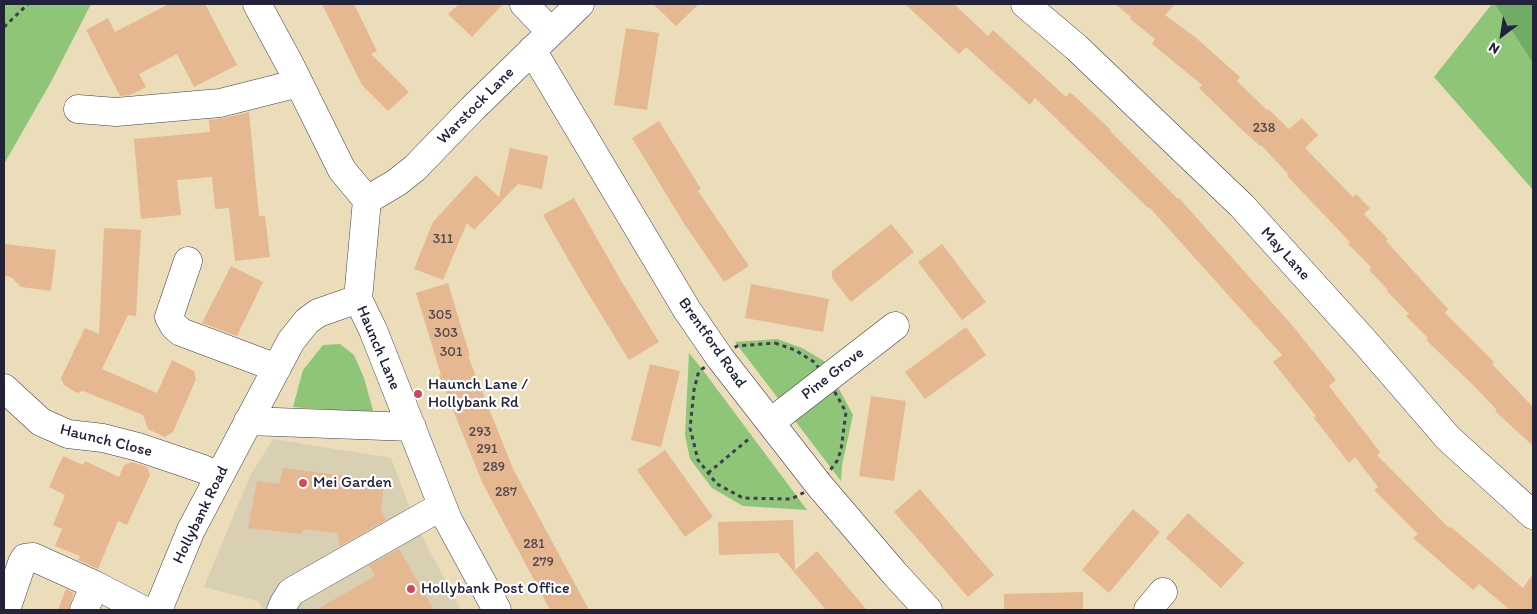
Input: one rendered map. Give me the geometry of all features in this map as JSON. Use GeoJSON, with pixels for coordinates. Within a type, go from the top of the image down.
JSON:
{"type":"FeatureCollection","features":[{"type":"Feature","properties":{"kind":"street"},"geometry":{"type":"LineString","coordinates":[[257,4],[342,170],[367,200]]}},
{"type":"Feature","properties":{"kind":"street","name":"Brentford Road"},"geometry":{"type":"LineString","coordinates":[[524,4],[542,41],[687,310],[724,364],[819,485],[928,610]]}},
{"type":"Feature","properties":{"kind":"street","name":"Warstock Lane"},"geometry":{"type":"LineString","coordinates":[[367,200],[396,184],[415,168],[472,109],[580,4]]}},
{"type":"Feature","properties":{"kind":"street","name":"May Lane"},"geometry":{"type":"LineString","coordinates":[[1025,4],[1076,47],[1242,206],[1365,342],[1448,438],[1533,515]]}},
{"type":"Feature","properties":{"kind":"street"},"geometry":{"type":"LineString","coordinates":[[78,109],[116,112],[220,103],[299,83]]}},
{"type":"Feature","properties":{"kind":"street","name":"Haunch Lane"},"geometry":{"type":"LineString","coordinates":[[367,200],[358,299],[373,330],[448,520],[497,610]]}},
{"type":"Feature","properties":{"kind":"street"},"geometry":{"type":"LineString","coordinates":[[188,261],[169,317],[174,326],[181,332],[277,368]]}},
{"type":"Feature","properties":{"kind":"street","name":"Hollybank Road"},"geometry":{"type":"LineString","coordinates":[[158,610],[192,530],[290,341],[307,321],[318,313],[358,299]]}},
{"type":"Feature","properties":{"kind":"street","name":"Pine Grove"},"geometry":{"type":"LineString","coordinates":[[771,422],[895,326]]}},
{"type":"Feature","properties":{"kind":"street","name":"Haunch Close"},"geometry":{"type":"LineString","coordinates":[[4,388],[41,422],[68,434],[103,438],[203,469],[219,476]]}},
{"type":"Feature","properties":{"kind":"street"},"geometry":{"type":"LineString","coordinates":[[248,421],[412,427]]}},
{"type":"Feature","properties":{"kind":"street"},"geometry":{"type":"LineString","coordinates":[[281,610],[292,592],[442,506]]}},
{"type":"Feature","properties":{"kind":"street"},"geometry":{"type":"LineString","coordinates":[[6,610],[22,563],[25,558],[33,557],[95,585],[143,610]]}},
{"type":"Feature","properties":{"kind":"street"},"geometry":{"type":"LineString","coordinates":[[84,610],[95,585]]}},
{"type":"Feature","properties":{"kind":"path"},"geometry":{"type":"LineString","coordinates":[[4,27],[28,4]]}},
{"type":"Feature","properties":{"kind":"path"},"geometry":{"type":"LineString","coordinates":[[708,473],[771,422]]}},
{"type":"Feature","properties":{"kind":"shaded area"},"geometry":{"type":"Polygon","coordinates":[[[273,439],[391,458],[417,527],[461,610],[263,610],[258,601],[204,587],[250,476],[273,439]]]}},
{"type":"Feature","properties":{"kind":"green space"},"geometry":{"type":"Polygon","coordinates":[[[4,4],[91,4],[51,82],[4,164],[4,4]]]}},
{"type":"Feature","properties":{"kind":"green space"},"geometry":{"type":"Polygon","coordinates":[[[1492,4],[1533,4],[1533,190],[1434,77],[1492,4]]]}},
{"type":"Feature","properties":{"kind":"green space"},"geometry":{"type":"Polygon","coordinates":[[[1495,4],[1533,4],[1533,63],[1495,4]]]}},
{"type":"Feature","properties":{"kind":"green space"},"geometry":{"type":"Polygon","coordinates":[[[777,339],[802,348],[824,361],[853,415],[842,465],[841,481],[735,342],[777,339]]]}},
{"type":"Feature","properties":{"kind":"green space"},"geometry":{"type":"Polygon","coordinates":[[[340,344],[354,355],[364,378],[374,414],[293,407],[303,370],[323,345],[340,344]]]}},
{"type":"Feature","properties":{"kind":"green space"},"geometry":{"type":"Polygon","coordinates":[[[689,353],[807,510],[743,506],[712,488],[690,459],[685,435],[689,353]]]}},
{"type":"Feature","properties":{"kind":"building"},"geometry":{"type":"Polygon","coordinates":[[[169,4],[205,4],[237,65],[194,87],[177,54],[139,74],[146,87],[130,95],[120,96],[86,30],[108,18],[115,32],[169,4]]]}},
{"type":"Feature","properties":{"kind":"building"},"geometry":{"type":"Polygon","coordinates":[[[322,4],[354,4],[377,51],[371,54],[409,92],[388,111],[362,85],[322,4]]]}},
{"type":"Feature","properties":{"kind":"building"},"geometry":{"type":"Polygon","coordinates":[[[459,4],[503,4],[472,37],[448,14],[459,4]]]}},
{"type":"Feature","properties":{"kind":"building"},"geometry":{"type":"Polygon","coordinates":[[[653,4],[699,4],[676,26],[653,4]]]}},
{"type":"Feature","properties":{"kind":"building"},"geometry":{"type":"Polygon","coordinates":[[[905,4],[954,4],[988,36],[993,30],[1066,97],[1070,92],[1111,130],[1179,198],[1292,325],[1336,380],[1329,386],[1380,452],[1377,455],[1449,528],[1451,527],[1523,588],[1533,574],[1533,610],[1510,610],[1479,584],[1473,590],[1413,538],[1418,534],[1374,490],[1378,487],[1355,457],[1349,463],[1314,418],[1316,416],[1273,362],[1282,355],[1149,207],[1035,98],[1030,105],[966,47],[959,54],[905,4]]]}},
{"type":"Feature","properties":{"kind":"building"},"geometry":{"type":"Polygon","coordinates":[[[1115,4],[1175,4],[1165,15],[1195,37],[1240,77],[1237,81],[1267,110],[1289,129],[1302,118],[1318,135],[1305,148],[1353,197],[1356,194],[1370,208],[1364,214],[1388,239],[1386,241],[1448,309],[1445,313],[1494,362],[1492,364],[1533,407],[1533,446],[1495,411],[1497,410],[1472,384],[1426,340],[1428,338],[1406,316],[1409,314],[1369,270],[1371,267],[1348,244],[1350,242],[1287,176],[1289,175],[1261,145],[1238,126],[1199,88],[1202,85],[1152,44],[1155,39],[1115,4]]]}},
{"type":"Feature","properties":{"kind":"building"},"geometry":{"type":"Polygon","coordinates":[[[626,28],[659,33],[647,110],[614,105],[626,28]]]}},
{"type":"Feature","properties":{"kind":"building"},"geometry":{"type":"Polygon","coordinates":[[[249,112],[259,216],[265,216],[270,257],[235,261],[229,208],[215,209],[212,177],[177,180],[181,215],[141,219],[134,139],[210,132],[209,120],[249,112]]]}},
{"type":"Feature","properties":{"kind":"building"},"geometry":{"type":"Polygon","coordinates":[[[659,121],[701,189],[698,191],[749,266],[724,282],[683,222],[632,138],[659,121]]]}},
{"type":"Feature","properties":{"kind":"building"},"geometry":{"type":"Polygon","coordinates":[[[510,148],[548,156],[542,189],[518,184],[474,230],[467,223],[443,280],[414,269],[433,222],[476,175],[499,197],[510,148]]]}},
{"type":"Feature","properties":{"kind":"building"},"geometry":{"type":"Polygon","coordinates":[[[574,198],[620,279],[659,342],[629,360],[543,215],[574,198]]]}},
{"type":"Feature","properties":{"kind":"building"},"geometry":{"type":"Polygon","coordinates":[[[891,224],[914,252],[851,302],[832,278],[832,271],[891,224]]]}},
{"type":"Feature","properties":{"kind":"building"},"geometry":{"type":"Polygon","coordinates":[[[104,228],[141,230],[136,316],[128,315],[102,369],[157,393],[172,360],[194,371],[196,379],[173,432],[165,437],[148,429],[143,415],[83,391],[77,393],[64,385],[61,378],[85,328],[99,334],[104,228]]]}},
{"type":"Feature","properties":{"kind":"building"},"geometry":{"type":"Polygon","coordinates":[[[4,244],[56,250],[51,291],[21,287],[11,277],[4,276],[4,244]]]}},
{"type":"Feature","properties":{"kind":"building"},"geometry":{"type":"Polygon","coordinates":[[[942,244],[986,302],[962,320],[918,262],[942,244]]]}},
{"type":"Feature","properties":{"kind":"building"},"geometry":{"type":"Polygon","coordinates":[[[231,266],[263,282],[237,336],[202,323],[231,266]]]}},
{"type":"Feature","properties":{"kind":"building"},"geometry":{"type":"Polygon","coordinates":[[[448,283],[470,356],[468,356],[514,471],[589,610],[550,610],[482,482],[439,375],[441,375],[416,293],[448,283]]]}},
{"type":"Feature","properties":{"kind":"building"},"geometry":{"type":"Polygon","coordinates":[[[751,284],[829,299],[823,332],[745,318],[751,284]]]}},
{"type":"Feature","properties":{"kind":"building"},"geometry":{"type":"Polygon","coordinates":[[[966,327],[986,355],[925,399],[905,372],[966,327]]]}},
{"type":"Feature","properties":{"kind":"building"},"geometry":{"type":"Polygon","coordinates":[[[650,364],[680,371],[661,447],[631,440],[650,364]]]}},
{"type":"Feature","properties":{"kind":"building"},"geometry":{"type":"Polygon","coordinates":[[[871,396],[906,401],[894,481],[859,476],[871,396]]]}},
{"type":"Feature","properties":{"kind":"building"},"geometry":{"type":"Polygon","coordinates":[[[665,450],[713,517],[685,537],[637,470],[665,450]]]}},
{"type":"Feature","properties":{"kind":"building"},"geometry":{"type":"Polygon","coordinates":[[[63,456],[83,465],[85,461],[119,477],[124,465],[132,462],[147,467],[150,475],[127,525],[118,521],[98,569],[78,560],[80,556],[55,546],[62,529],[53,525],[65,495],[49,487],[63,456]]]}},
{"type":"Feature","properties":{"kind":"building"},"geometry":{"type":"Polygon","coordinates":[[[283,468],[384,481],[381,509],[386,520],[340,546],[337,533],[304,529],[302,534],[248,528],[257,481],[279,484],[283,468]]]}},
{"type":"Feature","properties":{"kind":"building"},"geometry":{"type":"Polygon","coordinates":[[[920,489],[994,575],[968,597],[894,512],[920,489]]]}},
{"type":"Feature","properties":{"kind":"building"},"geometry":{"type":"Polygon","coordinates":[[[1133,509],[1160,532],[1109,593],[1082,570],[1133,509]]]}},
{"type":"Feature","properties":{"kind":"building"},"geometry":{"type":"Polygon","coordinates":[[[1188,513],[1244,563],[1221,588],[1166,538],[1188,513]]]}},
{"type":"Feature","properties":{"kind":"building"},"geometry":{"type":"Polygon","coordinates":[[[793,520],[795,570],[817,551],[867,610],[826,610],[778,553],[719,555],[718,522],[793,520]]]}},
{"type":"Feature","properties":{"kind":"building"},"geometry":{"type":"Polygon","coordinates":[[[399,549],[434,610],[316,610],[375,576],[369,565],[399,549]]]}},
{"type":"Feature","properties":{"kind":"building"},"geometry":{"type":"Polygon","coordinates":[[[66,589],[74,593],[69,610],[58,610],[66,589]]]}},
{"type":"Feature","properties":{"kind":"building"},"geometry":{"type":"Polygon","coordinates":[[[1083,592],[1083,610],[1004,610],[1004,594],[1083,592]]]}},
{"type":"Feature","properties":{"kind":"place","name":"Haunch Lane / Hollybank Rd"},"geometry":{"type":"Point","coordinates":[418,394]}},
{"type":"Feature","properties":{"kind":"place","name":"Mei Garden"},"geometry":{"type":"Point","coordinates":[303,483]}},
{"type":"Feature","properties":{"kind":"place","name":"Hollybank Post Office"},"geometry":{"type":"Point","coordinates":[411,589]}}]}
